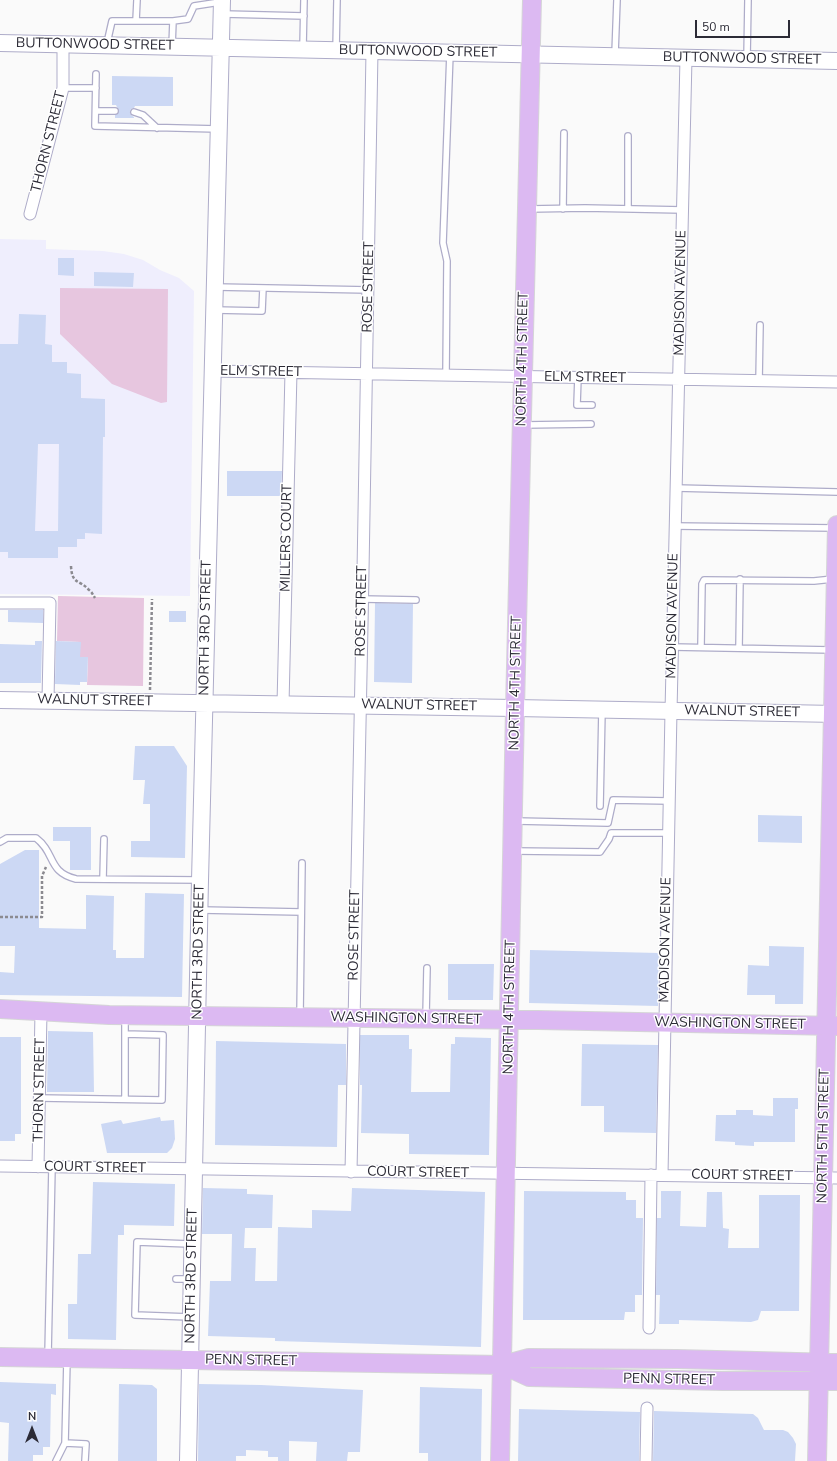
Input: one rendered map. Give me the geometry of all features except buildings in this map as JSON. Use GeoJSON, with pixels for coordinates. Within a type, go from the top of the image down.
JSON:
{"type":"FeatureCollection","features":[{"type":"Feature","properties":{"kind":"main road","name":"NORTH 4TH STREET"},"geometry":{"type":"LineString","coordinates":[[500,1461],[507,1173],[515,708],[532,0]]}},
{"type":"Feature","properties":{"kind":"main road","name":"NORTH 5TH STREET"},"geometry":{"type":"LineString","coordinates":[[818,1461],[819,1362],[830,1178],[835,714],[834,650],[837,527]]}},
{"type":"Feature","properties":{"kind":"main road","name":"WASHINGTON STREET"},"geometry":{"type":"LineString","coordinates":[[0,1009],[125,1015],[665,1022],[832,1026]]}},
{"type":"Feature","properties":{"kind":"main road","name":"PENN STREET"},"geometry":{"type":"LineString","coordinates":[[0,1357],[503,1365],[529,1358],[677,1359],[837,1363]]}},
{"type":"Feature","properties":{"kind":"main road","name":"PENN STREET"},"geometry":{"type":"LineString","coordinates":[[503,1365],[529,1377],[723,1381],[837,1381]]}},
{"type":"Feature","properties":{"kind":"street","name":"NORTH 3RD STREET"},"geometry":{"type":"LineString","coordinates":[[188,1461],[221,5]]}},
{"type":"Feature","properties":{"kind":"street","name":"BUTTONWOOD STREET"},"geometry":{"type":"LineString","coordinates":[[0,43],[837,61]]}},
{"type":"Feature","properties":{"kind":"street","name":"THORN STREET"},"geometry":{"type":"LineString","coordinates":[[30,214],[63,88],[63,45]]}},
{"type":"Feature","properties":{"kind":"street","name":"ROSE STREET"},"geometry":{"type":"LineString","coordinates":[[351,1172],[369,290],[372,51]]}},
{"type":"Feature","properties":{"kind":"street","name":"MADISON AVENUE"},"geometry":{"type":"LineString","coordinates":[[649,1328],[665,1022],[686,58]]}},
{"type":"Feature","properties":{"kind":"street","name":"ELM STREET"},"geometry":{"type":"LineString","coordinates":[[212,371],[837,382]]}},
{"type":"Feature","properties":{"kind":"street","name":"MILLERS COURT"},"geometry":{"type":"LineString","coordinates":[[283,704],[291,372]]}},
{"type":"Feature","properties":{"kind":"street"},"geometry":{"type":"LineString","coordinates":[[0,602],[50,603],[48,700]]}},
{"type":"Feature","properties":{"kind":"street","name":"WALNUT STREET"},"geometry":{"type":"LineString","coordinates":[[0,700],[835,714]]}},
{"type":"Feature","properties":{"kind":"street","name":"THORN STREET"},"geometry":{"type":"LineString","coordinates":[[38,1167],[41,1012]]}},
{"type":"Feature","properties":{"kind":"street","name":"COURT STREET"},"geometry":{"type":"LineString","coordinates":[[0,1166],[830,1178]]}},
{"type":"Feature","properties":{"kind":"street"},"geometry":{"type":"LineString","coordinates":[[646,1461],[647,1408]]}},
{"type":"Feature","properties":{"kind":"lane"},"geometry":{"type":"LineString","coordinates":[[136,21],[137,0]]}},
{"type":"Feature","properties":{"kind":"lane"},"geometry":{"type":"LineString","coordinates":[[303,50],[304,0]]}},
{"type":"Feature","properties":{"kind":"lane"},"geometry":{"type":"LineString","coordinates":[[336,50],[337,0]]}},
{"type":"Feature","properties":{"kind":"lane"},"geometry":{"type":"LineString","coordinates":[[614,56],[617,0]]}},
{"type":"Feature","properties":{"kind":"lane"},"geometry":{"type":"LineString","coordinates":[[747,59],[748,0]]}},
{"type":"Feature","properties":{"kind":"lane"},"geometry":{"type":"LineString","coordinates":[[107,46],[112,21],[173,21],[188,19],[194,3],[304,16]]}},
{"type":"Feature","properties":{"kind":"lane"},"geometry":{"type":"LineString","coordinates":[[172,47],[173,21]]}},
{"type":"Feature","properties":{"kind":"lane"},"geometry":{"type":"LineString","coordinates":[[446,375],[447,261],[443,243],[450,53]]}},
{"type":"Feature","properties":{"kind":"lane"},"geometry":{"type":"LineString","coordinates":[[96,74],[95,126],[218,129]]}},
{"type":"Feature","properties":{"kind":"lane"},"geometry":{"type":"LineString","coordinates":[[63,88],[96,88]]}},
{"type":"Feature","properties":{"kind":"lane"},"geometry":{"type":"LineString","coordinates":[[96,111],[115,111]]}},
{"type":"Feature","properties":{"kind":"lane"},"geometry":{"type":"LineString","coordinates":[[134,112],[143,115],[157,128]]}},
{"type":"Feature","properties":{"kind":"lane"},"geometry":{"type":"LineString","coordinates":[[562,209],[564,133]]}},
{"type":"Feature","properties":{"kind":"lane"},"geometry":{"type":"LineString","coordinates":[[628,136],[628,209]]}},
{"type":"Feature","properties":{"kind":"lane"},"geometry":{"type":"LineString","coordinates":[[527,210],[683,210]]}},
{"type":"Feature","properties":{"kind":"lane"},"geometry":{"type":"LineString","coordinates":[[215,287],[369,290]]}},
{"type":"Feature","properties":{"kind":"lane"},"geometry":{"type":"LineString","coordinates":[[214,310],[262,311],[263,288]]}},
{"type":"Feature","properties":{"kind":"lane"},"geometry":{"type":"LineString","coordinates":[[759,381],[760,325]]}},
{"type":"Feature","properties":{"kind":"lane"},"geometry":{"type":"LineString","coordinates":[[578,377],[577,405],[592,405]]}},
{"type":"Feature","properties":{"kind":"lane"},"geometry":{"type":"LineString","coordinates":[[522,425],[591,424]]}},
{"type":"Feature","properties":{"kind":"lane"},"geometry":{"type":"LineString","coordinates":[[676,488],[837,492]]}},
{"type":"Feature","properties":{"kind":"lane"},"geometry":{"type":"LineString","coordinates":[[675,526],[837,527]]}},
{"type":"Feature","properties":{"kind":"lane"},"geometry":{"type":"LineString","coordinates":[[739,648],[740,579]]}},
{"type":"Feature","properties":{"kind":"lane"},"geometry":{"type":"LineString","coordinates":[[701,646],[702,584],[704,580],[836,579]]}},
{"type":"Feature","properties":{"kind":"lane"},"geometry":{"type":"LineString","coordinates":[[362,599],[416,600]]}},
{"type":"Feature","properties":{"kind":"lane"},"geometry":{"type":"LineString","coordinates":[[672,647],[701,646],[834,650]]}},
{"type":"Feature","properties":{"kind":"lane"},"geometry":{"type":"LineString","coordinates":[[600,806],[602,710]]}},
{"type":"Feature","properties":{"kind":"lane"},"geometry":{"type":"LineString","coordinates":[[512,850],[600,852],[609,839],[611,833],[608,823],[613,800],[669,801]]}},
{"type":"Feature","properties":{"kind":"lane"},"geometry":{"type":"LineString","coordinates":[[513,821],[608,823]]}},
{"type":"Feature","properties":{"kind":"lane"},"geometry":{"type":"LineString","coordinates":[[611,833],[668,834]]}},
{"type":"Feature","properties":{"kind":"lane"},"geometry":{"type":"LineString","coordinates":[[0,842],[7,838],[36,838],[45,845],[60,872],[66,877],[76,880],[200,880]]}},
{"type":"Feature","properties":{"kind":"lane"},"geometry":{"type":"LineString","coordinates":[[103,879],[104,839]]}},
{"type":"Feature","properties":{"kind":"lane"},"geometry":{"type":"LineString","coordinates":[[300,1018],[302,863]]}},
{"type":"Feature","properties":{"kind":"lane"},"geometry":{"type":"LineString","coordinates":[[200,910],[301,912]]}},
{"type":"Feature","properties":{"kind":"lane"},"geometry":{"type":"LineString","coordinates":[[426,1020],[427,968]]}},
{"type":"Feature","properties":{"kind":"lane"},"geometry":{"type":"LineString","coordinates":[[125,1015],[125,1099]]}},
{"type":"Feature","properties":{"kind":"lane"},"geometry":{"type":"LineString","coordinates":[[40,1098],[162,1100],[163,1035],[125,1034]]}},
{"type":"Feature","properties":{"kind":"lane"},"geometry":{"type":"LineString","coordinates":[[48,1357],[52,1167]]}},
{"type":"Feature","properties":{"kind":"lane"},"geometry":{"type":"LineString","coordinates":[[191,1317],[135,1315],[137,1242],[193,1244]]}},
{"type":"Feature","properties":{"kind":"lane"},"geometry":{"type":"LineString","coordinates":[[176,1279],[192,1279]]}},
{"type":"Feature","properties":{"kind":"lane"},"geometry":{"type":"LineString","coordinates":[[56,1461],[65,1443],[67,1358]]}},
{"type":"Feature","properties":{"kind":"lane"},"geometry":{"type":"LineString","coordinates":[[65,1443],[86,1444],[85,1461]]}},
{"type":"Feature","properties":{"kind":"path"},"geometry":{"type":"LineString","coordinates":[[71,566],[75,581],[90,590],[95,598]]}},
{"type":"Feature","properties":{"kind":"path"},"geometry":{"type":"LineString","coordinates":[[150,702],[152,599]]}},
{"type":"Feature","properties":{"kind":"path"},"geometry":{"type":"LineString","coordinates":[[0,917],[42,918],[42,876],[50,855]]}},
{"type":"Feature","properties":{"kind":"shaded area"},"geometry":{"type":"Polygon","coordinates":[[[0,239],[46,240],[46,249],[103,251],[124,254],[143,260],[160,270],[179,278],[194,291],[190,596],[0,594],[0,239]]]}},
{"type":"Feature","properties":{"kind":"shaded area"},"geometry":{"type":"Polygon","coordinates":[[[60,288],[168,289],[167,402],[161,403],[112,384],[60,334],[60,288]]]}},
{"type":"Feature","properties":{"kind":"shaded area"},"geometry":{"type":"Polygon","coordinates":[[[58,596],[144,598],[143,686],[87,685],[88,657],[80,657],[80,642],[57,641],[58,596]]]}}]}
